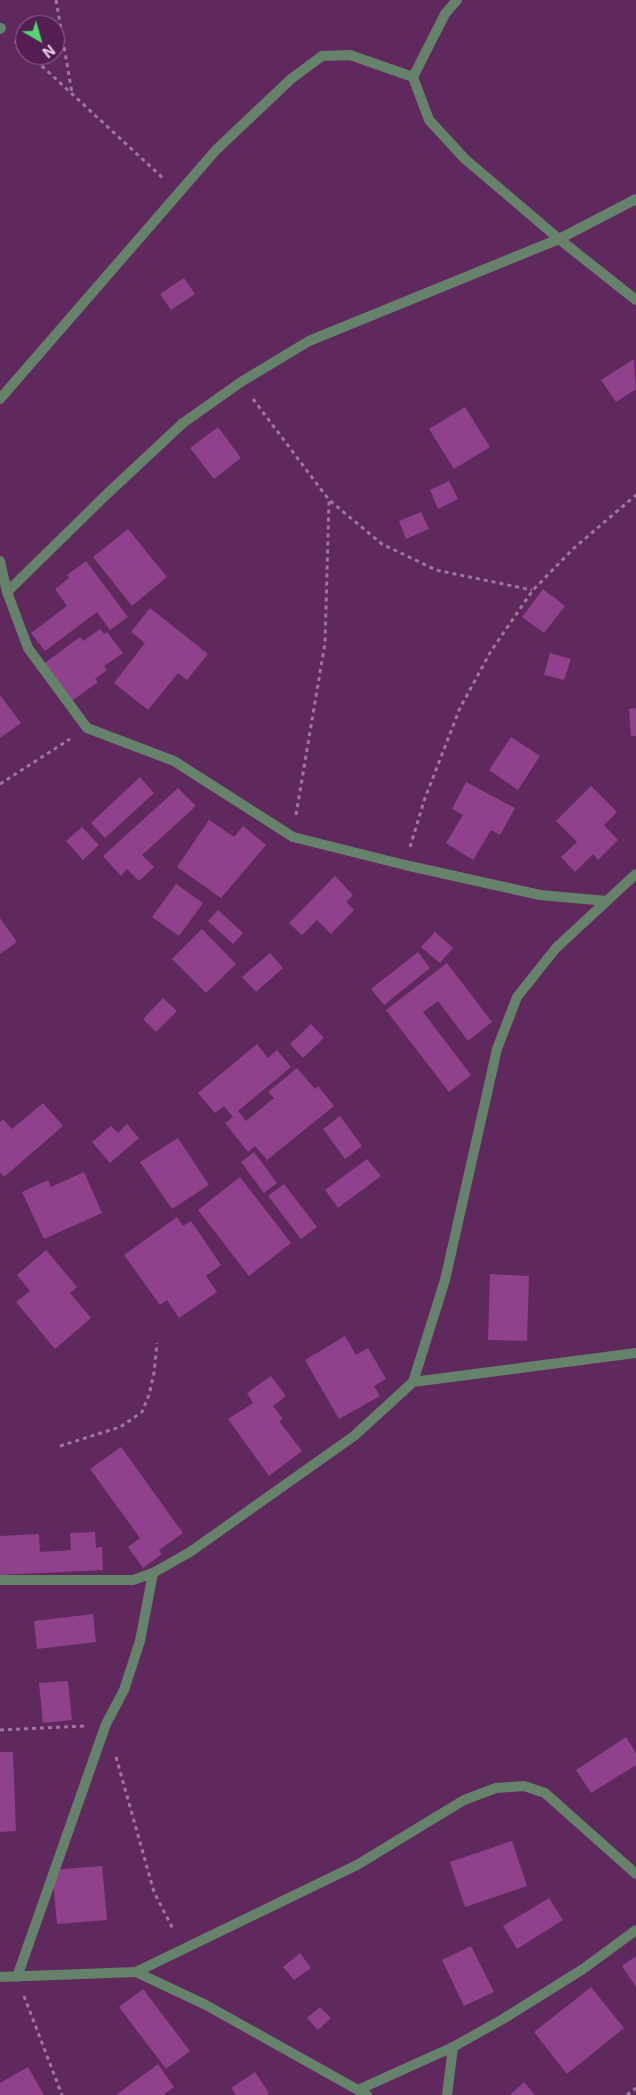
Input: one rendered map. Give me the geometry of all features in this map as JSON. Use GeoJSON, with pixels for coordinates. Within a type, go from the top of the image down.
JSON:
{"type":"FeatureCollection","features":[{"type":"Feature","properties":{"kind":"street"},"geometry":{"type":"LineString","coordinates":[[457,0],[444,14],[413,77],[429,120],[465,159],[559,240],[636,300]]}},
{"type":"Feature","properties":{"kind":"street"},"geometry":{"type":"LineString","coordinates":[[0,400],[216,150],[290,79],[322,56],[350,55],[413,77]]}},
{"type":"Feature","properties":{"kind":"street"},"geometry":{"type":"LineString","coordinates":[[7,592],[107,494],[183,424],[241,382],[309,341],[559,240],[636,199]]}},
{"type":"Feature","properties":{"kind":"street"},"geometry":{"type":"LineString","coordinates":[[0,561],[7,592],[28,648],[87,728],[174,761],[292,837],[405,865],[540,895],[607,901]]}},
{"type":"Feature","properties":{"kind":"street"},"geometry":{"type":"LineString","coordinates":[[0,1580],[133,1580],[153,1573],[190,1552],[354,1436],[413,1382],[445,1280],[475,1137],[497,1050],[517,997],[556,948],[636,874]]}},
{"type":"Feature","properties":{"kind":"street"},"geometry":{"type":"LineString","coordinates":[[413,1382],[636,1353]]}},
{"type":"Feature","properties":{"kind":"street"},"geometry":{"type":"LineString","coordinates":[[17,1976],[106,1724],[124,1690],[140,1641],[153,1573]]}},
{"type":"Feature","properties":{"kind":"street"},"geometry":{"type":"LineString","coordinates":[[0,1978],[136,1972],[357,1865],[464,1800],[496,1788],[524,1786],[544,1793],[636,1874]]}},
{"type":"Feature","properties":{"kind":"street"},"geometry":{"type":"LineString","coordinates":[[136,1972],[206,2005],[364,2092],[453,2047],[584,1969],[636,1930]]}},
{"type":"Feature","properties":{"kind":"street"},"geometry":{"type":"LineString","coordinates":[[447,2095],[453,2047]]}},
{"type":"Feature","properties":{"kind":"path"},"geometry":{"type":"LineString","coordinates":[[56,0],[72,94]]}},
{"type":"Feature","properties":{"kind":"path"},"geometry":{"type":"LineString","coordinates":[[41,65],[179,193]]}},
{"type":"Feature","properties":{"kind":"path"},"geometry":{"type":"LineString","coordinates":[[241,382],[329,500],[382,544],[436,570],[533,590]]}},
{"type":"Feature","properties":{"kind":"path"},"geometry":{"type":"LineString","coordinates":[[405,865],[425,798],[460,708],[491,651],[533,590],[574,548],[636,495]]}},
{"type":"Feature","properties":{"kind":"path"},"geometry":{"type":"LineString","coordinates":[[292,837],[325,643],[329,500]]}},
{"type":"Feature","properties":{"kind":"path"},"geometry":{"type":"LineString","coordinates":[[0,784],[87,728]]}},
{"type":"Feature","properties":{"kind":"path"},"geometry":{"type":"LineString","coordinates":[[60,1446],[120,1427],[132,1422],[142,1412],[153,1380],[157,1343]]}},
{"type":"Feature","properties":{"kind":"path"},"geometry":{"type":"LineString","coordinates":[[0,1730],[106,1724],[154,1892],[183,1949]]}},
{"type":"Feature","properties":{"kind":"path"},"geometry":{"type":"LineString","coordinates":[[17,1976],[62,2095]]}},
{"type":"Feature","properties":{"kind":"path"},"geometry":{"type":"LineString","coordinates":[[627,2095],[636,2088]]}},
{"type":"Feature","properties":{"kind":"building"},"geometry":{"type":"Polygon","coordinates":[[[184,278],[195,294],[171,310],[160,294],[184,278]]]}},
{"type":"Feature","properties":{"kind":"building"},"geometry":{"type":"Polygon","coordinates":[[[634,359],[636,389],[616,402],[601,380],[634,359]]]}},
{"type":"Feature","properties":{"kind":"building"},"geometry":{"type":"Polygon","coordinates":[[[465,407],[490,447],[454,469],[429,429],[465,407]]]}},
{"type":"Feature","properties":{"kind":"building"},"geometry":{"type":"Polygon","coordinates":[[[218,427],[241,458],[214,479],[190,448],[218,427]]]}},
{"type":"Feature","properties":{"kind":"building"},"geometry":{"type":"Polygon","coordinates":[[[449,481],[458,499],[438,509],[430,490],[449,481]]]}},
{"type":"Feature","properties":{"kind":"building"},"geometry":{"type":"Polygon","coordinates":[[[421,512],[429,529],[406,539],[399,521],[421,512]]]}},
{"type":"Feature","properties":{"kind":"building"},"geometry":{"type":"Polygon","coordinates":[[[128,529],[167,577],[132,606],[93,557],[128,529]]]}},
{"type":"Feature","properties":{"kind":"building"},"geometry":{"type":"Polygon","coordinates":[[[86,561],[128,617],[110,630],[97,612],[45,651],[31,633],[67,606],[55,589],[69,578],[67,575],[86,561]]]}},
{"type":"Feature","properties":{"kind":"building"},"geometry":{"type":"Polygon","coordinates":[[[543,589],[565,606],[544,633],[522,617],[543,589]]]}},
{"type":"Feature","properties":{"kind":"building"},"geometry":{"type":"Polygon","coordinates":[[[150,608],[208,654],[187,680],[178,673],[148,710],[114,683],[145,643],[131,632],[150,608]]]}},
{"type":"Feature","properties":{"kind":"building"},"geometry":{"type":"Polygon","coordinates":[[[100,629],[104,634],[107,632],[123,653],[104,666],[107,670],[95,679],[98,682],[66,705],[38,668],[80,637],[83,641],[100,629]]]}},
{"type":"Feature","properties":{"kind":"building"},"geometry":{"type":"Polygon","coordinates":[[[550,653],[571,659],[564,680],[544,675],[550,653]]]}},
{"type":"Feature","properties":{"kind":"building"},"geometry":{"type":"Polygon","coordinates":[[[0,695],[21,723],[0,738],[0,695]]]}},
{"type":"Feature","properties":{"kind":"building"},"geometry":{"type":"Polygon","coordinates":[[[636,708],[636,736],[631,736],[629,709],[636,708]]]}},
{"type":"Feature","properties":{"kind":"building"},"geometry":{"type":"Polygon","coordinates":[[[511,737],[540,756],[518,790],[489,770],[511,737]]]}},
{"type":"Feature","properties":{"kind":"building"},"geometry":{"type":"Polygon","coordinates":[[[140,777],[154,793],[105,838],[91,823],[140,777]]]}},
{"type":"Feature","properties":{"kind":"building"},"geometry":{"type":"Polygon","coordinates":[[[466,782],[515,808],[500,835],[491,830],[473,860],[446,843],[463,815],[452,809],[466,782]]]}},
{"type":"Feature","properties":{"kind":"building"},"geometry":{"type":"Polygon","coordinates":[[[591,786],[617,812],[604,825],[618,840],[598,860],[593,854],[575,872],[561,857],[577,842],[556,821],[591,786]]]}},
{"type":"Feature","properties":{"kind":"building"},"geometry":{"type":"Polygon","coordinates":[[[178,788],[196,806],[142,855],[154,867],[139,881],[127,869],[121,876],[103,856],[178,788]]]}},
{"type":"Feature","properties":{"kind":"building"},"geometry":{"type":"Polygon","coordinates":[[[209,820],[234,837],[243,826],[266,845],[221,898],[177,867],[209,820]]]}},
{"type":"Feature","properties":{"kind":"building"},"geometry":{"type":"Polygon","coordinates":[[[82,827],[99,845],[83,860],[66,841],[82,827]]]}},
{"type":"Feature","properties":{"kind":"building"},"geometry":{"type":"Polygon","coordinates":[[[335,876],[353,895],[346,902],[354,910],[331,934],[317,920],[302,935],[289,923],[335,876]]]}},
{"type":"Feature","properties":{"kind":"building"},"geometry":{"type":"Polygon","coordinates":[[[176,884],[203,903],[179,936],[152,917],[176,884]]]}},
{"type":"Feature","properties":{"kind":"building"},"geometry":{"type":"Polygon","coordinates":[[[218,910],[243,933],[233,944],[208,921],[218,910]]]}},
{"type":"Feature","properties":{"kind":"building"},"geometry":{"type":"Polygon","coordinates":[[[0,918],[17,942],[0,954],[0,918]]]}},
{"type":"Feature","properties":{"kind":"building"},"geometry":{"type":"Polygon","coordinates":[[[202,929],[236,964],[206,993],[172,959],[202,929]]]}},
{"type":"Feature","properties":{"kind":"building"},"geometry":{"type":"Polygon","coordinates":[[[435,932],[453,948],[440,963],[421,947],[435,932]]]}},
{"type":"Feature","properties":{"kind":"building"},"geometry":{"type":"Polygon","coordinates":[[[418,952],[430,968],[384,1005],[371,989],[418,952]]]}},
{"type":"Feature","properties":{"kind":"building"},"geometry":{"type":"Polygon","coordinates":[[[270,953],[283,968],[256,992],[242,977],[270,953]]]}},
{"type":"Feature","properties":{"kind":"building"},"geometry":{"type":"Polygon","coordinates":[[[447,963],[492,1022],[468,1041],[438,1001],[423,1012],[471,1075],[449,1092],[386,1010],[447,963]]]}},
{"type":"Feature","properties":{"kind":"building"},"geometry":{"type":"Polygon","coordinates":[[[163,998],[177,1011],[156,1032],[143,1019],[163,998]]]}},
{"type":"Feature","properties":{"kind":"building"},"geometry":{"type":"Polygon","coordinates":[[[311,1024],[324,1038],[303,1058],[290,1044],[311,1024]]]}},
{"type":"Feature","properties":{"kind":"building"},"geometry":{"type":"Polygon","coordinates":[[[257,1044],[268,1058],[277,1050],[291,1067],[238,1111],[246,1121],[274,1098],[268,1092],[297,1068],[315,1089],[318,1086],[334,1106],[267,1160],[255,1146],[248,1152],[225,1123],[233,1117],[224,1106],[215,1113],[198,1093],[257,1044]]]}},
{"type":"Feature","properties":{"kind":"building"},"geometry":{"type":"Polygon","coordinates":[[[43,1103],[63,1126],[4,1177],[0,1172],[0,1122],[3,1119],[12,1129],[43,1103]]]}},
{"type":"Feature","properties":{"kind":"building"},"geometry":{"type":"Polygon","coordinates":[[[340,1116],[362,1146],[345,1159],[323,1129],[340,1116]]]}},
{"type":"Feature","properties":{"kind":"building"},"geometry":{"type":"Polygon","coordinates":[[[127,1124],[139,1138],[110,1163],[92,1142],[111,1126],[118,1133],[127,1124]]]}},
{"type":"Feature","properties":{"kind":"building"},"geometry":{"type":"Polygon","coordinates":[[[178,1138],[209,1185],[172,1209],[140,1162],[178,1138]]]}},
{"type":"Feature","properties":{"kind":"building"},"geometry":{"type":"Polygon","coordinates":[[[254,1152],[277,1183],[264,1193],[241,1162],[254,1152]]]}},
{"type":"Feature","properties":{"kind":"building"},"geometry":{"type":"Polygon","coordinates":[[[367,1159],[381,1176],[338,1208],[325,1190],[367,1159]]]}},
{"type":"Feature","properties":{"kind":"building"},"geometry":{"type":"Polygon","coordinates":[[[84,1172],[102,1213],[44,1239],[22,1192],[48,1180],[51,1187],[84,1172]]]}},
{"type":"Feature","properties":{"kind":"building"},"geometry":{"type":"Polygon","coordinates":[[[240,1177],[291,1243],[249,1276],[198,1210],[240,1177]]]}},
{"type":"Feature","properties":{"kind":"building"},"geometry":{"type":"Polygon","coordinates":[[[284,1184],[317,1227],[301,1239],[268,1196],[284,1184]]]}},
{"type":"Feature","properties":{"kind":"building"},"geometry":{"type":"Polygon","coordinates":[[[177,1217],[183,1226],[191,1221],[221,1265],[206,1276],[217,1292],[179,1318],[167,1300],[160,1305],[124,1255],[177,1217]]]}},
{"type":"Feature","properties":{"kind":"building"},"geometry":{"type":"Polygon","coordinates":[[[46,1250],[77,1287],[70,1293],[91,1318],[55,1349],[16,1302],[30,1291],[17,1275],[46,1250]]]}},
{"type":"Feature","properties":{"kind":"building"},"geometry":{"type":"Polygon","coordinates":[[[490,1274],[529,1276],[527,1341],[488,1340],[490,1274]]]}},
{"type":"Feature","properties":{"kind":"building"},"geometry":{"type":"Polygon","coordinates":[[[345,1336],[356,1355],[368,1348],[386,1379],[374,1386],[380,1396],[339,1419],[305,1360],[345,1336]]]}},
{"type":"Feature","properties":{"kind":"building"},"geometry":{"type":"Polygon","coordinates":[[[271,1376],[286,1396],[273,1406],[283,1419],[279,1421],[302,1451],[269,1476],[228,1419],[253,1403],[247,1393],[271,1376]]]}},
{"type":"Feature","properties":{"kind":"building"},"geometry":{"type":"Polygon","coordinates":[[[121,1447],[183,1533],[159,1550],[162,1554],[143,1568],[128,1547],[140,1538],[90,1469],[121,1447]]]}},
{"type":"Feature","properties":{"kind":"building"},"geometry":{"type":"Polygon","coordinates":[[[95,1532],[96,1548],[102,1547],[103,1570],[0,1575],[0,1536],[39,1534],[40,1552],[71,1550],[70,1533],[95,1532]]]}},
{"type":"Feature","properties":{"kind":"building"},"geometry":{"type":"Polygon","coordinates":[[[93,1614],[96,1642],[37,1649],[34,1621],[93,1614]]]}},
{"type":"Feature","properties":{"kind":"building"},"geometry":{"type":"Polygon","coordinates":[[[68,1681],[72,1720],[43,1723],[39,1683],[68,1681]]]}},
{"type":"Feature","properties":{"kind":"building"},"geometry":{"type":"Polygon","coordinates":[[[626,1737],[636,1753],[636,1765],[591,1793],[576,1770],[626,1737]]]}},
{"type":"Feature","properties":{"kind":"building"},"geometry":{"type":"Polygon","coordinates":[[[0,1752],[13,1752],[16,1831],[0,1832],[0,1752]]]}},
{"type":"Feature","properties":{"kind":"building"},"geometry":{"type":"Polygon","coordinates":[[[512,1841],[527,1886],[465,1907],[450,1862],[512,1841]]]}},
{"type":"Feature","properties":{"kind":"building"},"geometry":{"type":"Polygon","coordinates":[[[102,1866],[107,1920],[57,1924],[52,1870],[102,1866]]]}},
{"type":"Feature","properties":{"kind":"building"},"geometry":{"type":"Polygon","coordinates":[[[549,1898],[563,1920],[517,1949],[503,1926],[549,1898]]]}},
{"type":"Feature","properties":{"kind":"building"},"geometry":{"type":"Polygon","coordinates":[[[471,1946],[494,1992],[464,2006],[442,1960],[471,1946]]]}},
{"type":"Feature","properties":{"kind":"building"},"geometry":{"type":"Polygon","coordinates":[[[300,1953],[311,1968],[294,1980],[283,1967],[300,1953]]]}},
{"type":"Feature","properties":{"kind":"building"},"geometry":{"type":"Polygon","coordinates":[[[636,1956],[636,1987],[622,1966],[636,1956]]]}},
{"type":"Feature","properties":{"kind":"building"},"geometry":{"type":"Polygon","coordinates":[[[591,1987],[624,2028],[567,2074],[534,2032],[591,1987]]]}},
{"type":"Feature","properties":{"kind":"building"},"geometry":{"type":"Polygon","coordinates":[[[143,1989],[190,2051],[166,2069],[119,2007],[143,1989]]]}},
{"type":"Feature","properties":{"kind":"building"},"geometry":{"type":"Polygon","coordinates":[[[320,2007],[331,2018],[318,2030],[307,2018],[320,2007]]]}},
{"type":"Feature","properties":{"kind":"building"},"geometry":{"type":"Polygon","coordinates":[[[158,2064],[174,2087],[163,2095],[116,2095],[158,2064]]]}},
{"type":"Feature","properties":{"kind":"building"},"geometry":{"type":"Polygon","coordinates":[[[28,2067],[44,2095],[0,2095],[0,2083],[28,2067]]]}},
{"type":"Feature","properties":{"kind":"building"},"geometry":{"type":"Polygon","coordinates":[[[255,2072],[269,2093],[267,2095],[236,2095],[231,2088],[255,2072]]]}},
{"type":"Feature","properties":{"kind":"building"},"geometry":{"type":"Polygon","coordinates":[[[524,2082],[535,2095],[510,2095],[524,2082]]]}}]}
